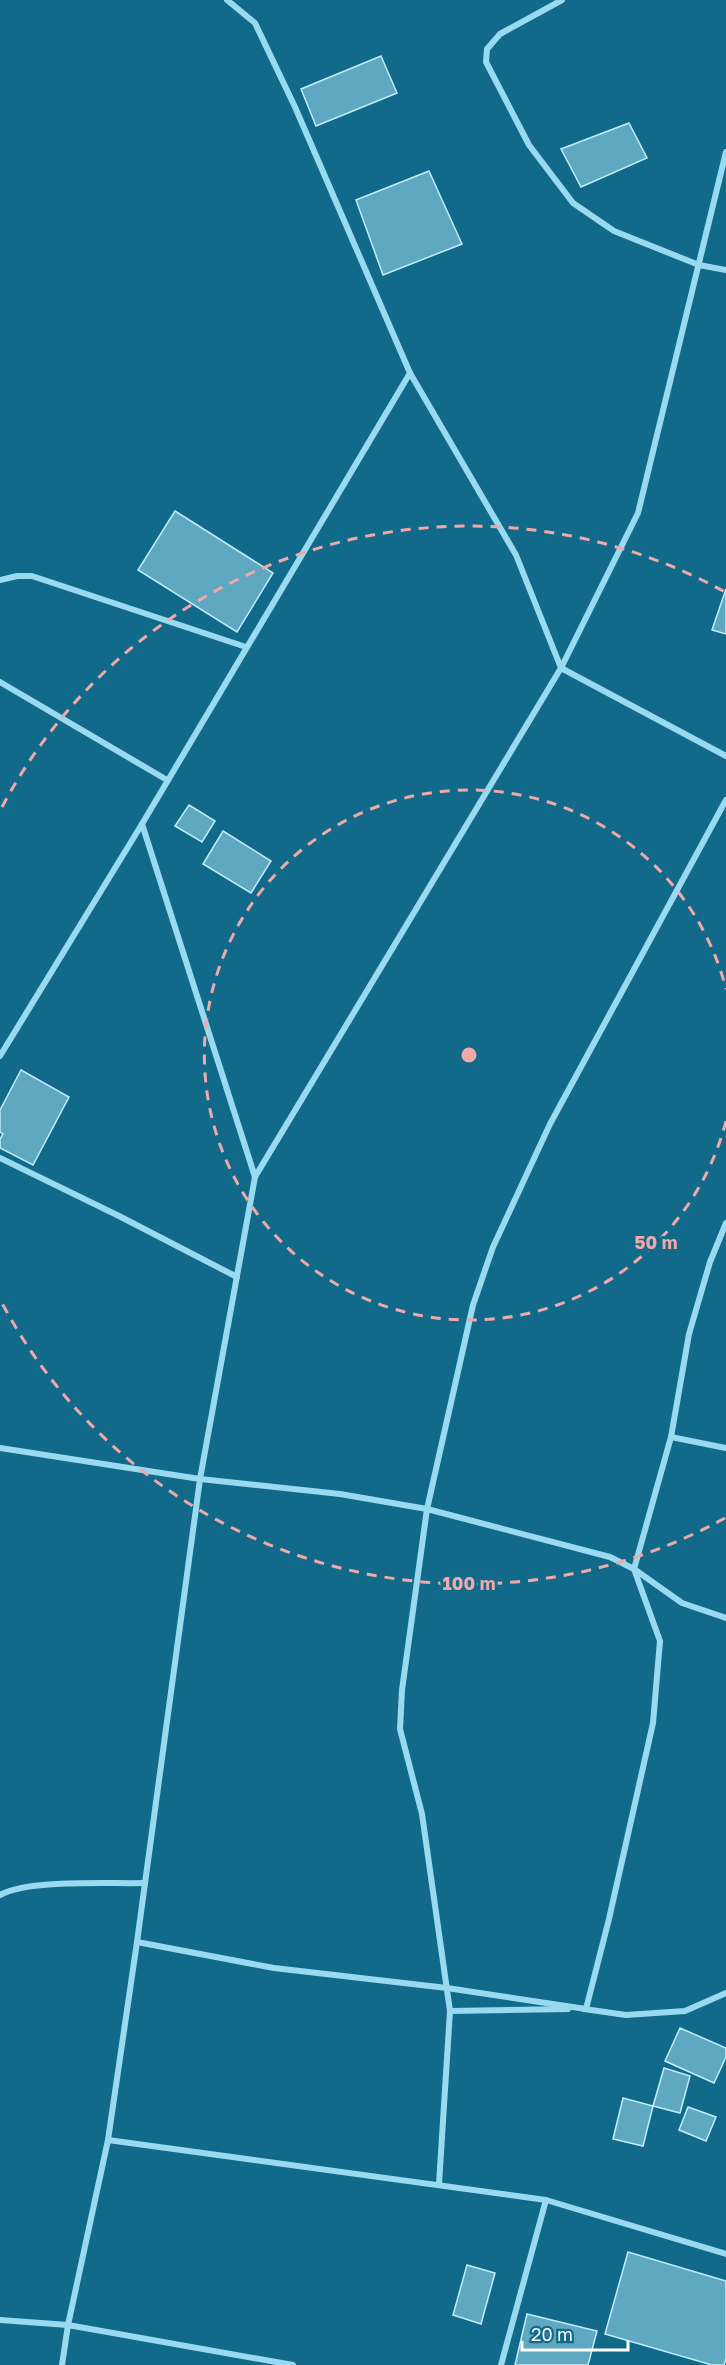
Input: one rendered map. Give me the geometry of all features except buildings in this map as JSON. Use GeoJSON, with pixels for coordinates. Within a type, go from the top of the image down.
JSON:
{"type":"FeatureCollection","features":[{"type":"Feature","properties":{"kind":"street"},"geometry":{"type":"LineString","coordinates":[[227,0],[255,23],[300,118],[410,373],[516,555],[561,668],[726,756]]}},
{"type":"Feature","properties":{"kind":"street"},"geometry":{"type":"LineString","coordinates":[[561,0],[500,34],[487,49],[486,62],[529,145],[573,202],[614,231],[699,265],[726,270]]}},
{"type":"Feature","properties":{"kind":"street"},"geometry":{"type":"LineString","coordinates":[[62,2365],[68,2325],[108,2140],[200,1479],[255,1177],[561,668],[638,513],[726,152]]}},
{"type":"Feature","properties":{"kind":"street"},"geometry":{"type":"LineString","coordinates":[[0,1056],[142,824],[410,373]]}},
{"type":"Feature","properties":{"kind":"street"},"geometry":{"type":"LineString","coordinates":[[0,580],[17,576],[32,576],[246,647]]}},
{"type":"Feature","properties":{"kind":"street"},"geometry":{"type":"LineString","coordinates":[[0,682],[167,780]]}},
{"type":"Feature","properties":{"kind":"street"},"geometry":{"type":"LineString","coordinates":[[439,2184],[450,2011],[422,1814],[400,1729],[402,1690],[428,1509],[473,1305],[493,1247],[550,1124],[726,800]]}},
{"type":"Feature","properties":{"kind":"street"},"geometry":{"type":"LineString","coordinates":[[142,824],[255,1177]]}},
{"type":"Feature","properties":{"kind":"street"},"geometry":{"type":"LineString","coordinates":[[0,1158],[237,1277]]}},
{"type":"Feature","properties":{"kind":"street"},"geometry":{"type":"LineString","coordinates":[[586,2009],[612,1907],[653,1723],[660,1641],[634,1569],[671,1437],[688,1334],[710,1262],[726,1222]]}},
{"type":"Feature","properties":{"kind":"street"},"geometry":{"type":"LineString","coordinates":[[671,1437],[726,1448]]}},
{"type":"Feature","properties":{"kind":"street"},"geometry":{"type":"LineString","coordinates":[[0,1448],[200,1479],[340,1494],[428,1509],[610,1557],[634,1569],[682,1603],[726,1618]]}},
{"type":"Feature","properties":{"kind":"street"},"geometry":{"type":"LineString","coordinates":[[0,1896],[17,1888],[41,1885],[145,1883]]}},
{"type":"Feature","properties":{"kind":"street"},"geometry":{"type":"LineString","coordinates":[[137,1942],[274,1968],[447,1988],[626,2015],[685,2011],[726,1993]]}},
{"type":"Feature","properties":{"kind":"street"},"geometry":{"type":"LineString","coordinates":[[450,2011],[586,2009]]}},
{"type":"Feature","properties":{"kind":"street"},"geometry":{"type":"LineString","coordinates":[[108,2140],[546,2200],[726,2254]]}},
{"type":"Feature","properties":{"kind":"street"},"geometry":{"type":"LineString","coordinates":[[501,2365],[546,2200]]}},
{"type":"Feature","properties":{"kind":"street"},"geometry":{"type":"LineString","coordinates":[[0,2320],[68,2325],[293,2365]]}}]}
